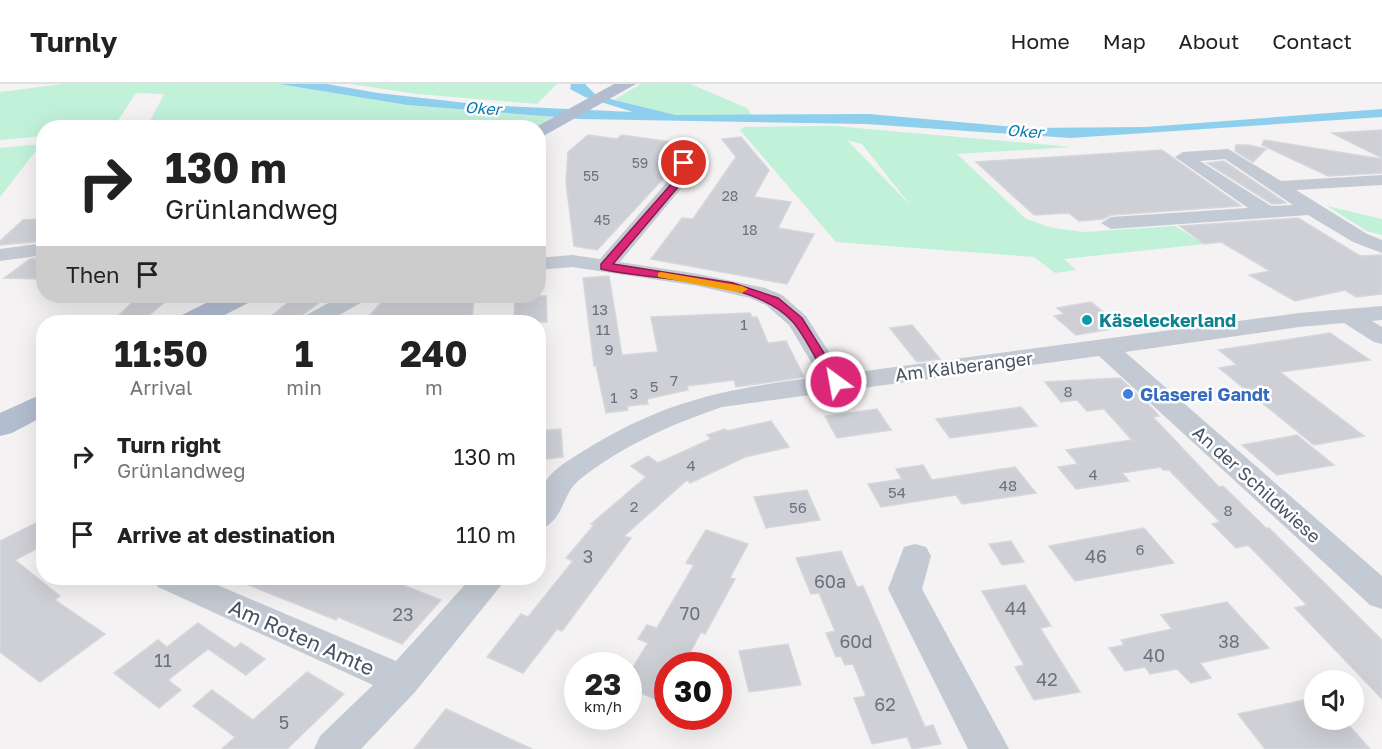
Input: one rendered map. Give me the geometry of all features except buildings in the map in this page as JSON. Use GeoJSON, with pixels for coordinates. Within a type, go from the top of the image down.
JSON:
{"type":"FeatureCollection","features":[{"type":"Feature","properties":{"kind":"main road"},"geometry":{"type":"LineString","coordinates":[[546,129],[627,84]]}},
{"type":"Feature","properties":{"kind":"main road"},"geometry":{"type":"LineString","coordinates":[[202,315],[224,303]]}},
{"type":"Feature","properties":{"kind":"main road"},"geometry":{"type":"LineString","coordinates":[[0,426],[36,407]]}},
{"type":"Feature","properties":{"kind":"street"},"geometry":{"type":"LineString","coordinates":[[605,266],[684,174],[684,163],[678,154]]}},
{"type":"Feature","properties":{"kind":"street"},"geometry":{"type":"LineString","coordinates":[[1267,212],[1183,157],[1228,154],[1359,238],[1382,247]]}},
{"type":"Feature","properties":{"kind":"street"},"geometry":{"type":"LineString","coordinates":[[1279,186],[1382,180]]}},
{"type":"Feature","properties":{"kind":"street"},"geometry":{"type":"LineString","coordinates":[[1111,223],[1188,224],[1312,208]]}},
{"type":"Feature","properties":{"kind":"street"},"geometry":{"type":"LineString","coordinates":[[0,255],[36,250]]}},
{"type":"Feature","properties":{"kind":"street"},"geometry":{"type":"LineString","coordinates":[[546,255],[733,287],[774,300],[798,321],[836,382]]}},
{"type":"Feature","properties":{"kind":"street"},"geometry":{"type":"LineString","coordinates":[[546,263],[572,261]]}},
{"type":"Feature","properties":{"kind":"street"},"geometry":{"type":"LineString","coordinates":[[323,315],[344,303]]}},
{"type":"Feature","properties":{"kind":"street","name":"Am Kälberanger"},"geometry":{"type":"LineString","coordinates":[[551,476],[630,434],[681,411],[717,400],[1299,320],[1382,313]]}},
{"type":"Feature","properties":{"kind":"street"},"geometry":{"type":"LineString","coordinates":[[1349,316],[1382,338]]}},
{"type":"Feature","properties":{"kind":"street","name":"An der Schildwiese"},"geometry":{"type":"LineString","coordinates":[[1106,348],[1382,596]]}},
{"type":"Feature","properties":{"kind":"street"},"geometry":{"type":"LineString","coordinates":[[546,510],[551,476]]}},
{"type":"Feature","properties":{"kind":"street"},"geometry":{"type":"LineString","coordinates":[[915,556],[905,589],[989,749]]}},
{"type":"Feature","properties":{"kind":"street","name":"Am Roten Amte"},"geometry":{"type":"LineString","coordinates":[[186,585],[402,681]]}},
{"type":"Feature","properties":{"kind":"street","name":"Am Roten Amte"},"geometry":{"type":"LineString","coordinates":[[334,749],[402,681],[484,585]]}},
{"type":"Feature","properties":{"kind":"green space"},"geometry":{"type":"Polygon","coordinates":[[[63,84],[279,84],[407,105],[553,117],[546,121],[151,120],[164,94],[136,93],[119,120],[36,120],[36,137],[0,140],[0,92],[63,84]]]}},
{"type":"Feature","properties":{"kind":"green space"},"geometry":{"type":"Polygon","coordinates":[[[350,84],[557,84],[537,104],[417,94],[350,84]]]}},
{"type":"Feature","properties":{"kind":"green space"},"geometry":{"type":"Polygon","coordinates":[[[641,84],[690,84],[747,108],[752,116],[676,115],[614,100],[641,84]]]}},
{"type":"Feature","properties":{"kind":"green space"},"geometry":{"type":"Polygon","coordinates":[[[834,126],[1072,147],[957,154],[1026,219],[1053,228],[1084,232],[1175,226],[1204,244],[1064,259],[1076,270],[1055,273],[1034,257],[836,242],[740,130],[744,127],[834,126]],[[847,140],[911,206],[862,144],[847,140]]]}},
{"type":"Feature","properties":{"kind":"green space"},"geometry":{"type":"Polygon","coordinates":[[[36,144],[36,150],[0,197],[0,148],[36,144]]]}},
{"type":"Feature","properties":{"kind":"green space"},"geometry":{"type":"Polygon","coordinates":[[[1327,206],[1382,219],[1382,235],[1367,231],[1327,206]]]}},
{"type":"Feature","properties":{"kind":"water","name":"Oker"},"geometry":{"type":"Polygon","coordinates":[[[279,84],[327,84],[378,93],[484,105],[633,112],[585,97],[570,89],[571,84],[585,84],[595,94],[676,115],[869,114],[1026,128],[1146,127],[1382,109],[1382,117],[1070,138],[866,124],[580,119],[407,105],[279,84]]]}},
{"type":"Feature","properties":{"kind":"slow traffic"},"geometry":{"type":"LineString","coordinates":[[661,275],[742,289]]}},
{"type":"Feature","properties":{"kind":"place","name":"Käseleckerland"},"geometry":{"type":"Point","coordinates":[1087,320]}},
{"type":"Feature","properties":{"kind":"place","name":"Glaserei Gandt"},"geometry":{"type":"Point","coordinates":[1128,394]}},
{"type":"Feature","properties":{"kind":"route"},"geometry":{"type":"LineString","coordinates":[[684,163],[686,169],[684,174],[605,266],[733,287],[774,300],[798,321],[836,382]]}}]}
